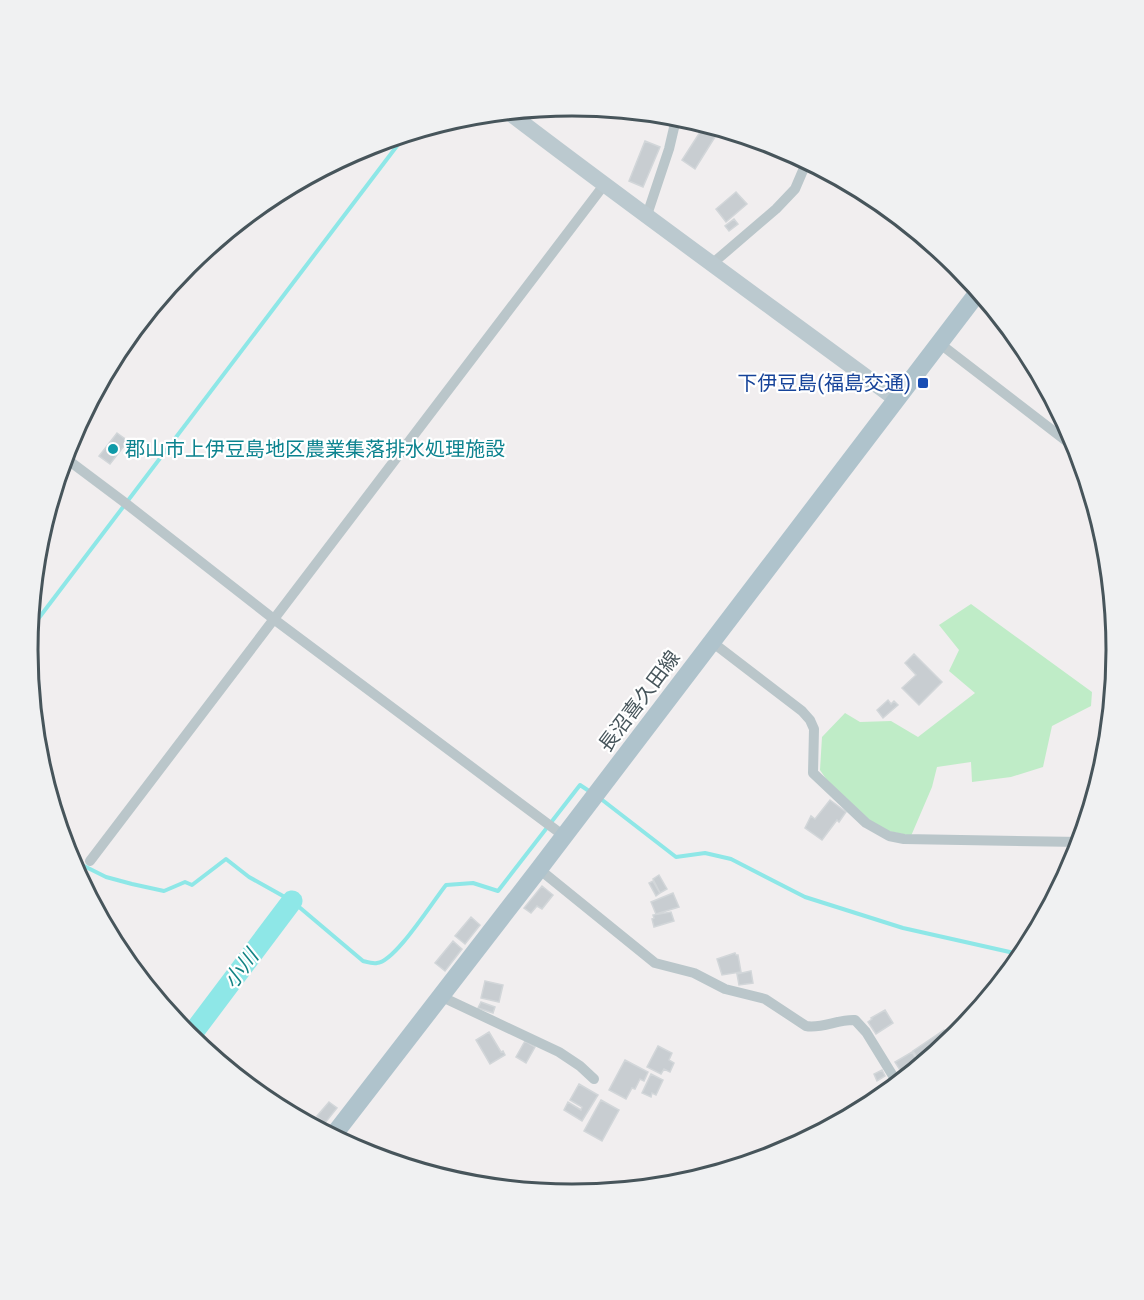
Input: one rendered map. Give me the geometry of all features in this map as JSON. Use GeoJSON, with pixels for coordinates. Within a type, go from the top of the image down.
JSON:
{"type":"FeatureCollection","features":[{"type":"Feature","properties":{"kind":"main road","name":"長沼喜久田線"},"geometry":{"type":"LineString","coordinates":[[338,1130],[974,298]]}},
{"type":"Feature","properties":{"kind":"street"},"geometry":{"type":"LineString","coordinates":[[517,119],[896,399]]}},
{"type":"Feature","properties":{"kind":"street"},"geometry":{"type":"LineString","coordinates":[[647,214],[674,126]]}},
{"type":"Feature","properties":{"kind":"street"},"geometry":{"type":"LineString","coordinates":[[713,263],[776,209],[795,189],[804,169]]}},
{"type":"Feature","properties":{"kind":"street"},"geometry":{"type":"LineString","coordinates":[[90,861],[604,185]]}},
{"type":"Feature","properties":{"kind":"street"},"geometry":{"type":"LineString","coordinates":[[939,343],[1063,438]]}},
{"type":"Feature","properties":{"kind":"street"},"geometry":{"type":"LineString","coordinates":[[71,463],[133,508],[275,620],[564,836]]}},
{"type":"Feature","properties":{"kind":"street"},"geometry":{"type":"LineString","coordinates":[[712,642],[802,711],[814,729],[813,773],[832,793],[876,831],[904,839],[1071,842]]}},
{"type":"Feature","properties":{"kind":"street"},"geometry":{"type":"LineString","coordinates":[[539,869],[656,963],[694,972],[725,989],[765,999],[806,1026],[812,1027],[846,1019],[855,1020],[866,1032],[893,1077]]}},
{"type":"Feature","properties":{"kind":"street"},"geometry":{"type":"LineString","coordinates":[[440,996],[559,1052],[594,1078]]}},
{"type":"Feature","properties":{"kind":"green space"},"geometry":{"type":"Polygon","coordinates":[[[971,604],[1092,692],[1091,706],[1052,726],[1043,767],[1011,777],[972,782],[971,762],[937,767],[932,787],[911,836],[884,830],[842,802],[820,770],[822,737],[845,713],[860,722],[891,721],[918,737],[975,693],[949,671],[959,650],[939,625],[971,604]]]}},
{"type":"Feature","properties":{"kind":"building"},"geometry":{"type":"Polygon","coordinates":[[[700,132],[715,137],[695,169],[682,160],[700,132]]]}},
{"type":"Feature","properties":{"kind":"building"},"geometry":{"type":"Polygon","coordinates":[[[645,141],[660,147],[643,187],[629,181],[645,141]]]}},
{"type":"Feature","properties":{"kind":"building"},"geometry":{"type":"Polygon","coordinates":[[[736,192],[747,204],[726,222],[716,209],[736,192]]]}},
{"type":"Feature","properties":{"kind":"building"},"geometry":{"type":"Polygon","coordinates":[[[734,219],[738,224],[729,231],[725,226],[734,219]]]}},
{"type":"Feature","properties":{"kind":"building","name":"郡山市上伊豆島地区農業集落排水処理施設"},"geometry":{"type":"Polygon","coordinates":[[[117,433],[128,441],[110,464],[99,456],[117,433]]]}},
{"type":"Feature","properties":{"kind":"building"},"geometry":{"type":"Polygon","coordinates":[[[914,654],[942,682],[919,705],[902,688],[916,675],[905,663],[914,654]]]}},
{"type":"Feature","properties":{"kind":"building"},"geometry":{"type":"Polygon","coordinates":[[[888,700],[891,704],[894,701],[898,705],[883,718],[877,710],[888,700]]]}},
{"type":"Feature","properties":{"kind":"building"},"geometry":{"type":"Polygon","coordinates":[[[830,800],[846,812],[822,840],[805,828],[811,816],[815,819],[830,800]]]}},
{"type":"Feature","properties":{"kind":"building"},"geometry":{"type":"Polygon","coordinates":[[[659,875],[667,889],[660,893],[653,879],[659,875]]]}},
{"type":"Feature","properties":{"kind":"building"},"geometry":{"type":"Polygon","coordinates":[[[653,881],[660,893],[656,896],[649,883],[653,881]]]}},
{"type":"Feature","properties":{"kind":"building"},"geometry":{"type":"Polygon","coordinates":[[[542,886],[553,895],[542,909],[537,906],[531,913],[524,908],[542,886]]]}},
{"type":"Feature","properties":{"kind":"building"},"geometry":{"type":"Polygon","coordinates":[[[673,893],[679,907],[656,914],[651,902],[673,893]]]}},
{"type":"Feature","properties":{"kind":"building"},"geometry":{"type":"Polygon","coordinates":[[[671,912],[674,921],[654,927],[653,915],[671,912]]]}},
{"type":"Feature","properties":{"kind":"building"},"geometry":{"type":"Polygon","coordinates":[[[471,917],[480,925],[465,944],[455,936],[471,917]]]}},
{"type":"Feature","properties":{"kind":"building"},"geometry":{"type":"Polygon","coordinates":[[[453,941],[462,949],[445,971],[435,963],[453,941]]]}},
{"type":"Feature","properties":{"kind":"building"},"geometry":{"type":"Polygon","coordinates":[[[735,953],[738,955],[741,972],[722,975],[717,959],[735,953]]]}},
{"type":"Feature","properties":{"kind":"building"},"geometry":{"type":"Polygon","coordinates":[[[751,971],[753,983],[739,985],[737,974],[751,971]]]}},
{"type":"Feature","properties":{"kind":"building"},"geometry":{"type":"Polygon","coordinates":[[[485,981],[503,985],[499,1002],[481,998],[485,981]]]}},
{"type":"Feature","properties":{"kind":"building"},"geometry":{"type":"Polygon","coordinates":[[[481,1002],[495,1007],[493,1013],[478,1008],[481,1002]]]}},
{"type":"Feature","properties":{"kind":"building"},"geometry":{"type":"Polygon","coordinates":[[[885,1010],[893,1023],[876,1034],[868,1022],[885,1010]]]}},
{"type":"Feature","properties":{"kind":"building"},"geometry":{"type":"Polygon","coordinates":[[[944,1030],[945,1032],[917,1058],[913,1051],[944,1030]]]}},
{"type":"Feature","properties":{"kind":"building"},"geometry":{"type":"Polygon","coordinates":[[[489,1032],[505,1055],[490,1064],[476,1040],[489,1032]]]}},
{"type":"Feature","properties":{"kind":"building"},"geometry":{"type":"Polygon","coordinates":[[[525,1041],[535,1047],[526,1063],[516,1057],[525,1041]]]}},
{"type":"Feature","properties":{"kind":"building"},"geometry":{"type":"Polygon","coordinates":[[[658,1046],[672,1053],[669,1060],[674,1063],[670,1072],[664,1069],[661,1074],[647,1067],[658,1046]]]}},
{"type":"Feature","properties":{"kind":"building"},"geometry":{"type":"Polygon","coordinates":[[[912,1052],[916,1059],[901,1071],[895,1062],[912,1052]]]}},
{"type":"Feature","properties":{"kind":"building"},"geometry":{"type":"Polygon","coordinates":[[[625,1060],[648,1072],[644,1081],[640,1079],[626,1099],[609,1090],[625,1060]]]}},
{"type":"Feature","properties":{"kind":"building"},"geometry":{"type":"Polygon","coordinates":[[[882,1070],[885,1076],[877,1081],[874,1074],[882,1070]]]}},
{"type":"Feature","properties":{"kind":"building"},"geometry":{"type":"Polygon","coordinates":[[[651,1074],[663,1080],[656,1095],[652,1093],[651,1097],[642,1093],[651,1074]]]}},
{"type":"Feature","properties":{"kind":"building"},"geometry":{"type":"Polygon","coordinates":[[[579,1084],[598,1095],[582,1121],[564,1110],[568,1102],[581,1110],[582,1107],[570,1100],[579,1084]]]}},
{"type":"Feature","properties":{"kind":"building"},"geometry":{"type":"Polygon","coordinates":[[[601,1100],[619,1110],[602,1141],[584,1131],[601,1100]]]}},
{"type":"Feature","properties":{"kind":"building"},"geometry":{"type":"Polygon","coordinates":[[[329,1102],[337,1108],[325,1123],[317,1116],[329,1102]]]}},
{"type":"Feature","properties":{"kind":"waterway"},"geometry":{"type":"LineString","coordinates":[[39,618],[398,145]]}},
{"type":"Feature","properties":{"kind":"waterway"},"geometry":{"type":"LineString","coordinates":[[83,866],[106,877],[164,891],[185,882],[192,885],[226,859],[249,877],[292,901],[363,961],[375,963],[385,960],[394,953],[446,885],[473,883],[498,891],[580,785],[592,793]]}},
{"type":"Feature","properties":{"kind":"waterway"},"geometry":{"type":"LineString","coordinates":[[601,799],[676,857],[705,853],[731,859],[805,897],[903,928],[1012,953]]}},
{"type":"Feature","properties":{"kind":"waterway","name":"小川"},"geometry":{"type":"LineString","coordinates":[[195,1029],[292,901]]}},
{"type":"Feature","properties":{"kind":"place","name":"下伊豆島(福島交通)"},"geometry":{"type":"Point","coordinates":[923,383]}},
{"type":"Feature","properties":{"kind":"place","name":"郡山市上伊豆島地区農業集落排水処理施設"},"geometry":{"type":"Point","coordinates":[113,449]}}]}
